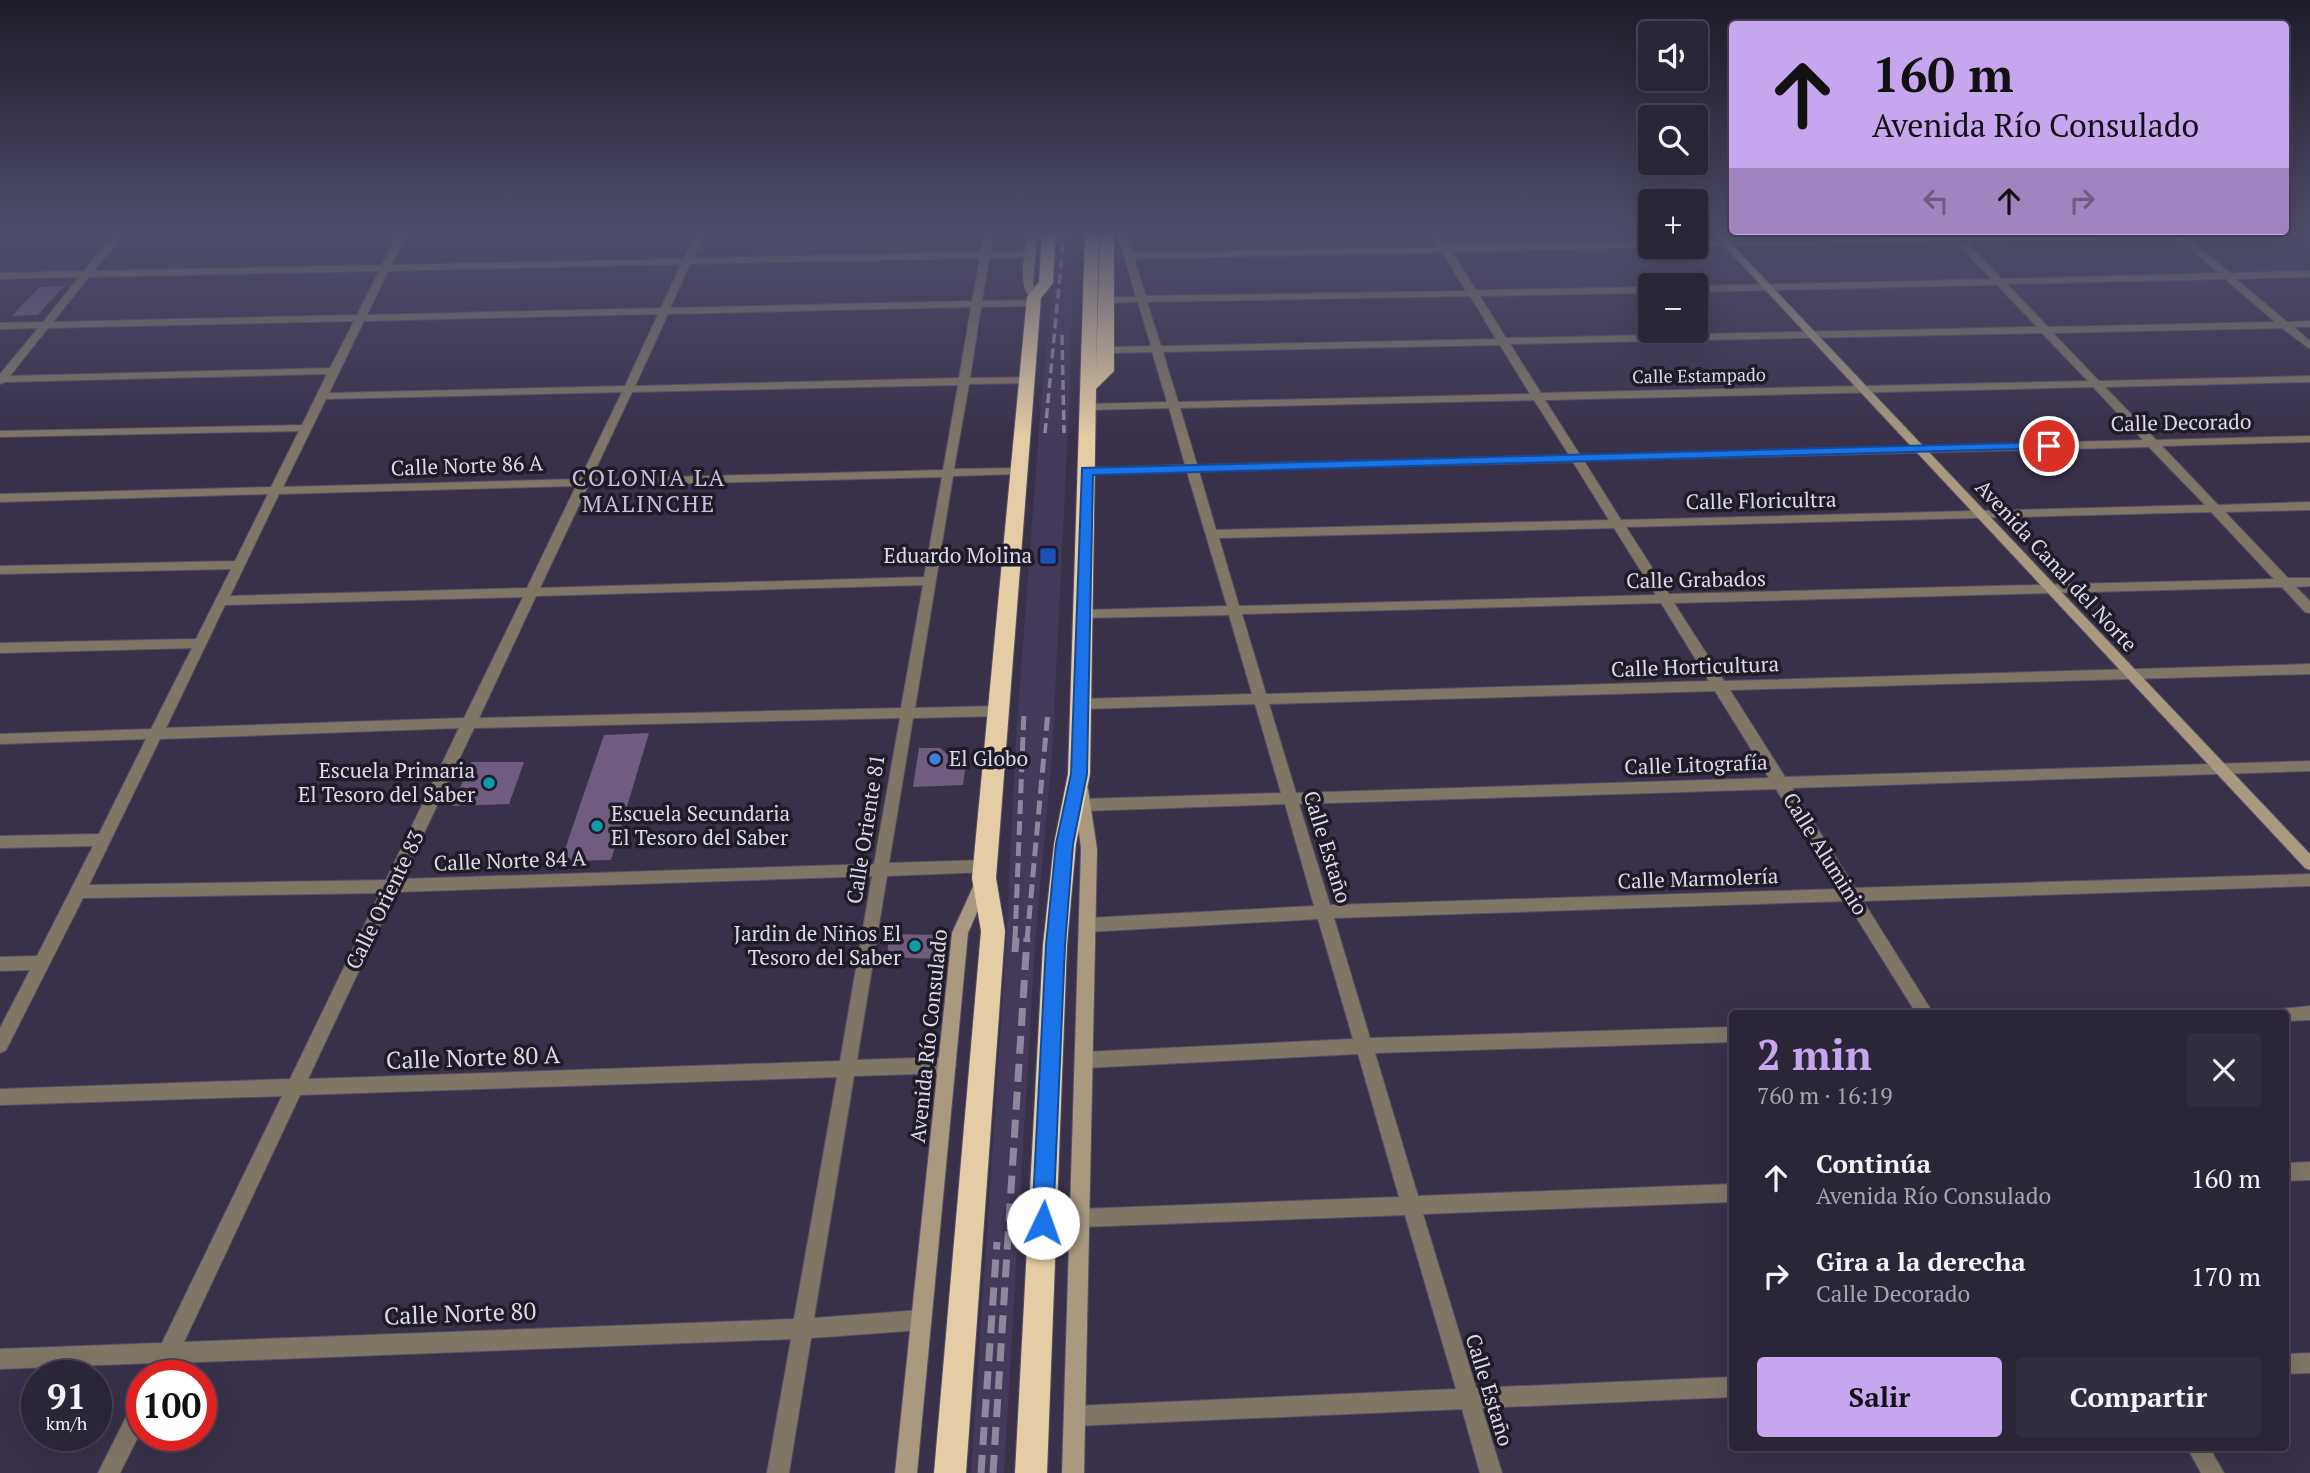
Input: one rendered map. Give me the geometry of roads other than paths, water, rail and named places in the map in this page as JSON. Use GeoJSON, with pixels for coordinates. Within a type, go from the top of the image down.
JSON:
{"type":"FeatureCollection","features":[{"type":"Feature","properties":{"kind":"highway","name":"Avenida Río Consulado"},"geometry":{"type":"LineString","coordinates":[[985,872],[1034,302]]}},
{"type":"Feature","properties":{"kind":"highway"},"geometry":{"type":"LineString","coordinates":[[1031,1473],[1055,945],[1065,844],[1079,774],[1090,302]]}},
{"type":"Feature","properties":{"kind":"highway"},"geometry":{"type":"LineString","coordinates":[[1088,387],[1106,371],[1107,302]]}},
{"type":"Feature","properties":{"kind":"highway"},"geometry":{"type":"LineString","coordinates":[[950,1473],[993,931],[985,872]]}},
{"type":"Feature","properties":{"kind":"main road","name":"Avenida Canal del Norte"},"geometry":{"type":"LineString","coordinates":[[1781,302],[2310,864]]}},
{"type":"Feature","properties":{"kind":"main road"},"geometry":{"type":"LineString","coordinates":[[1073,1473],[1089,849],[1079,774]]}},
{"type":"Feature","properties":{"kind":"main road","name":"Avenida Río Consulado"},"geometry":{"type":"LineString","coordinates":[[905,1473],[960,933],[985,872]]}},
{"type":"Feature","properties":{"kind":"street"},"geometry":{"type":"LineString","coordinates":[[1,379],[62,302]]}},
{"type":"Feature","properties":{"kind":"street"},"geometry":{"type":"LineString","coordinates":[[0,1045],[368,302]]}},
{"type":"Feature","properties":{"kind":"street","name":"Calle Oriente 83"},"geometry":{"type":"LineString","coordinates":[[164,1360],[668,302]]}},
{"type":"Feature","properties":{"kind":"street","name":"Calle Oriente 81"},"geometry":{"type":"LineString","coordinates":[[778,1473],[849,1070],[906,713],[978,302]]}},
{"type":"Feature","properties":{"kind":"street"},"geometry":{"type":"LineString","coordinates":[[0,326],[977,305],[1014,302]]}},
{"type":"Feature","properties":{"kind":"street","name":"Calle Estaño"},"geometry":{"type":"LineString","coordinates":[[1143,302],[1491,1473]]}},
{"type":"Feature","properties":{"kind":"street","name":"Calle Aluminio"},"geometry":{"type":"LineString","coordinates":[[1479,302],[1923,1010]]}},
{"type":"Feature","properties":{"kind":"street"},"geometry":{"type":"LineString","coordinates":[[2018,302],[2310,609]]}},
{"type":"Feature","properties":{"kind":"street"},"geometry":{"type":"LineString","coordinates":[[2259,302],[2310,346]]}},
{"type":"Feature","properties":{"kind":"street"},"geometry":{"type":"LineString","coordinates":[[1113,349],[2310,324]]}},
{"type":"Feature","properties":{"kind":"street"},"geometry":{"type":"LineString","coordinates":[[1,379],[333,371]]}},
{"type":"Feature","properties":{"kind":"street","name":"Calle Estampado"},"geometry":{"type":"LineString","coordinates":[[1088,407],[2310,379]]}},
{"type":"Feature","properties":{"kind":"street"},"geometry":{"type":"LineString","coordinates":[[321,396],[1027,380]]}},
{"type":"Feature","properties":{"kind":"street"},"geometry":{"type":"LineString","coordinates":[[0,434],[305,428]]}},
{"type":"Feature","properties":{"kind":"street","name":"Calle Decorado"},"geometry":{"type":"LineString","coordinates":[[1086,471],[2310,439]]}},
{"type":"Feature","properties":{"kind":"street","name":"Calle Norte 86 A"},"geometry":{"type":"LineString","coordinates":[[0,498],[1019,471]]}},
{"type":"Feature","properties":{"kind":"street","name":"Calle Floricultra"},"geometry":{"type":"LineString","coordinates":[[1212,534],[2310,506]]}},
{"type":"Feature","properties":{"kind":"street"},"geometry":{"type":"LineString","coordinates":[[0,570],[237,565]]}},
{"type":"Feature","properties":{"kind":"street"},"geometry":{"type":"LineString","coordinates":[[220,601],[929,581]]}},
{"type":"Feature","properties":{"kind":"street","name":"Calle Grabados"},"geometry":{"type":"LineString","coordinates":[[1083,614],[2310,582]]}},
{"type":"Feature","properties":{"kind":"street"},"geometry":{"type":"LineString","coordinates":[[0,648],[199,643]]}},
{"type":"Feature","properties":{"kind":"street","name":"Calle Horticultura"},"geometry":{"type":"LineString","coordinates":[[1081,704],[1720,688],[2310,669]]}},
{"type":"Feature","properties":{"kind":"street"},"geometry":{"type":"LineString","coordinates":[[0,739],[468,723],[999,710]]}},
{"type":"Feature","properties":{"kind":"street","name":"Calle Litografía"},"geometry":{"type":"LineString","coordinates":[[1083,805],[2310,766]]}},
{"type":"Feature","properties":{"kind":"street"},"geometry":{"type":"LineString","coordinates":[[0,842],[102,840]]}},
{"type":"Feature","properties":{"kind":"street","name":"Calle Norte 84 A"},"geometry":{"type":"LineString","coordinates":[[78,892],[392,886],[880,870],[985,872]]}},
{"type":"Feature","properties":{"kind":"street","name":"Calle Marmolería"},"geometry":{"type":"LineString","coordinates":[[1087,925],[1324,912],[2310,880]]}},
{"type":"Feature","properties":{"kind":"street"},"geometry":{"type":"LineString","coordinates":[[0,964],[42,963]]}},
{"type":"Feature","properties":{"kind":"street"},"geometry":{"type":"LineString","coordinates":[[2289,1014],[2310,1013]]}},
{"type":"Feature","properties":{"kind":"street"},"geometry":{"type":"LineString","coordinates":[[1084,1060],[1364,1046],[1729,1034]]}},
{"type":"Feature","properties":{"kind":"street","name":"Calle Norte 80 A"},"geometry":{"type":"LineString","coordinates":[[0,1097],[947,1065]]}},
{"type":"Feature","properties":{"kind":"street"},"geometry":{"type":"LineString","coordinates":[[2289,1172],[2310,1171]]}},
{"type":"Feature","properties":{"kind":"street"},"geometry":{"type":"LineString","coordinates":[[1080,1218],[1729,1193]]}},
{"type":"Feature","properties":{"kind":"street","name":"Calle Norte 80"},"geometry":{"type":"LineString","coordinates":[[0,1359],[169,1350],[803,1329],[921,1320]]}},
{"type":"Feature","properties":{"kind":"street"},"geometry":{"type":"LineString","coordinates":[[2289,1364],[2310,1363]]}},
{"type":"Feature","properties":{"kind":"street"},"geometry":{"type":"LineString","coordinates":[[1074,1416],[1729,1387]]}},
{"type":"Feature","properties":{"kind":"street"},"geometry":{"type":"LineString","coordinates":[[109,1473],[126,1438]]}},
{"type":"Feature","properties":{"kind":"street"},"geometry":{"type":"LineString","coordinates":[[2199,1451],[2213,1473]]}},
{"type":"Feature","properties":{"kind":"railway"},"geometry":{"type":"LineString","coordinates":[[1045,433],[1057,302]]}},
{"type":"Feature","properties":{"kind":"railway"},"geometry":{"type":"LineString","coordinates":[[1062,335],[1064,433]]}},
{"type":"Feature","properties":{"kind":"railway"},"geometry":{"type":"LineString","coordinates":[[1015,940],[1024,711]]}},
{"type":"Feature","properties":{"kind":"railway"},"geometry":{"type":"LineString","coordinates":[[1027,940],[1048,711]]}},
{"type":"Feature","properties":{"kind":"railway"},"geometry":{"type":"LineString","coordinates":[[1015,952],[1016,938]]}},
{"type":"Feature","properties":{"kind":"railway"},"geometry":{"type":"LineString","coordinates":[[993,1473],[1027,938]]}},
{"type":"Feature","properties":{"kind":"railway"},"geometry":{"type":"LineString","coordinates":[[981,1473],[997,1242]]}},
{"type":"Feature","properties":{"kind":"place","name":"Eduardo Molina"},"geometry":{"type":"Point","coordinates":[1048,556]}},
{"type":"Feature","properties":{"kind":"place","name":"El Globo"},"geometry":{"type":"Point","coordinates":[935,759]}},
{"type":"Feature","properties":{"kind":"place","name":"Escuela Primaria El Tesoro del Saber"},"geometry":{"type":"Point","coordinates":[489,783]}},
{"type":"Feature","properties":{"kind":"place","name":"Escuela Secundaria El Tesoro del Saber"},"geometry":{"type":"Point","coordinates":[597,826]}},
{"type":"Feature","properties":{"kind":"place","name":"Jardin de Niños El Tesoro del Saber"},"geometry":{"type":"Point","coordinates":[915,946]}},
{"type":"Feature","properties":{"kind":"district","name":"COLONIA LA MALINCHE"},"geometry":{"type":"Point","coordinates":[649,491]}}]}
